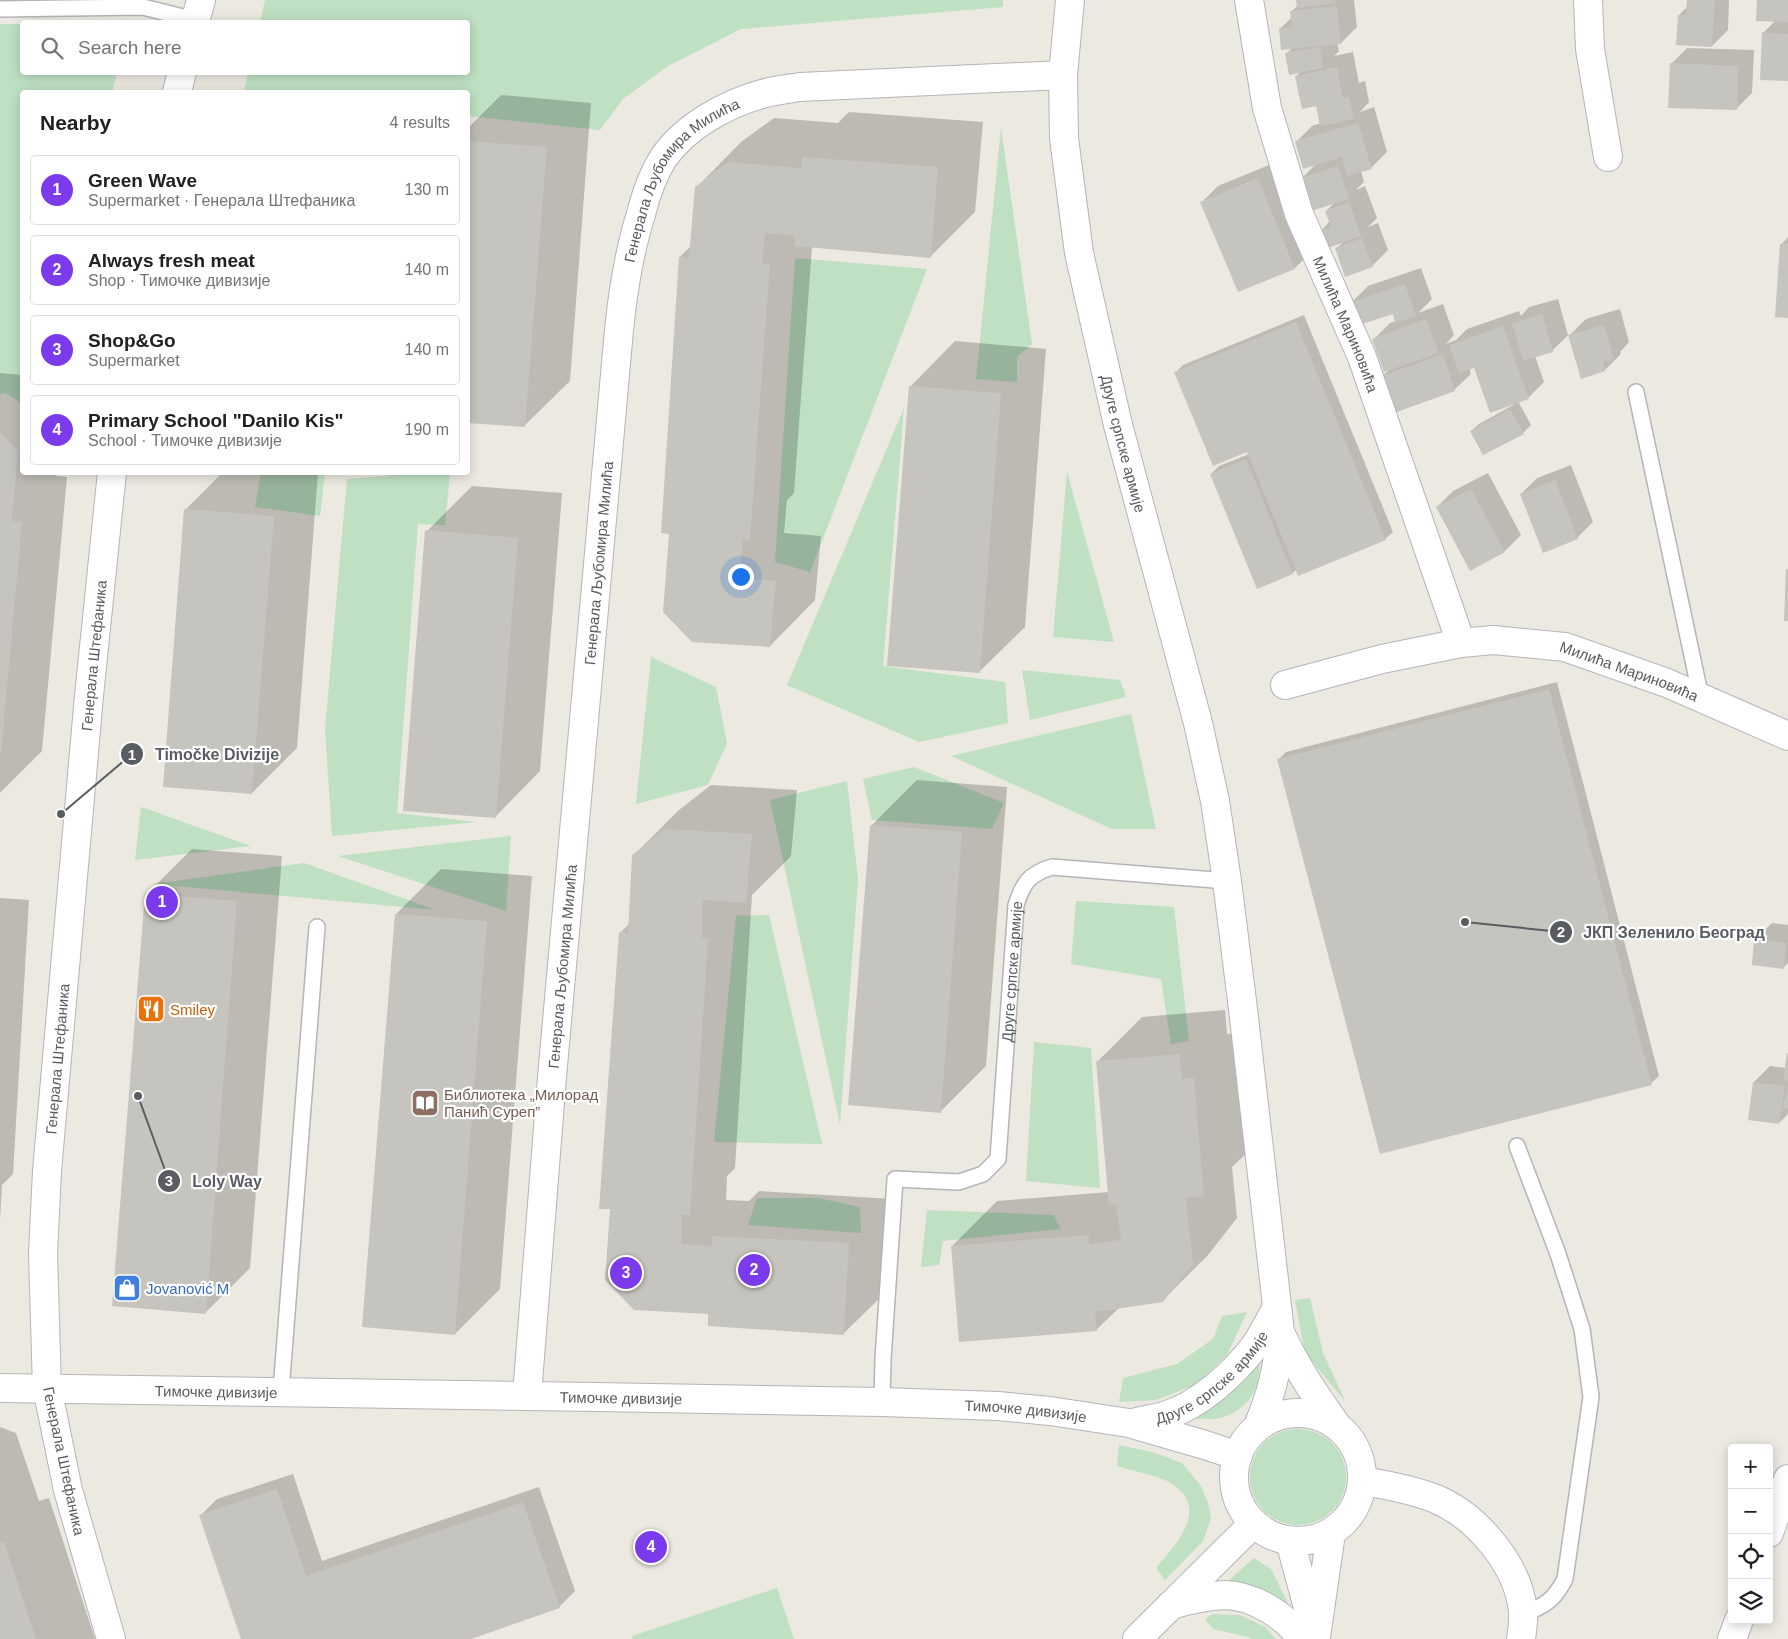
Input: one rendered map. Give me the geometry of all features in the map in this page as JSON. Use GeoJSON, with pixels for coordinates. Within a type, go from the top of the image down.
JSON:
{"type":"FeatureCollection","features":[{"type":"Feature","properties":{"kind":"street","name":"Друге српске армије"},"geometry":{"type":"LineString","coordinates":[[1070,0],[1063,75],[1064,138],[1079,253],[1118,425],[1198,723],[1212,786],[1227,881],[1246,1028],[1278,1321],[1279,1350],[1272,1388],[1268,1404],[1258,1426]]}},
{"type":"Feature","properties":{"kind":"street","name":"Милића Мариновића"},"geometry":{"type":"LineString","coordinates":[[1249,0],[1267,108],[1299,214],[1362,357],[1461,643]]}},
{"type":"Feature","properties":{"kind":"street"},"geometry":{"type":"LineString","coordinates":[[1588,0],[1590,49],[1608,157]]}},
{"type":"Feature","properties":{"kind":"street"},"geometry":{"type":"LineString","coordinates":[[178,90],[181,75]]}},
{"type":"Feature","properties":{"kind":"street","name":"Генерала Љубомира Милића"},"geometry":{"type":"LineString","coordinates":[[528,1395],[552,1086],[619,330],[625,277],[631,246],[653,178],[665,157],[687,132],[710,116],[762,93],[800,87],[1063,75]]}},
{"type":"Feature","properties":{"kind":"street","name":"Генерала Штефаника"},"geometry":{"type":"LineString","coordinates":[[111,1639],[68,1490],[47,1388],[43,1254],[47,1171],[89,696],[112,475]]}},
{"type":"Feature","properties":{"kind":"street","name":"Милића Мариновића"},"geometry":{"type":"LineString","coordinates":[[1285,685],[1382,659],[1461,643],[1493,640],[1565,647],[1667,683],[1788,736]]}},
{"type":"Feature","properties":{"kind":"street","name":"Друге српске армије"},"geometry":{"type":"LineString","coordinates":[[1129,1423],[1165,1416],[1195,1401],[1235,1369],[1278,1321]]}},
{"type":"Feature","properties":{"kind":"street","name":"Друге српске армије"},"geometry":{"type":"LineString","coordinates":[[1278,1321],[1291,1356],[1337,1426]]}},
{"type":"Feature","properties":{"kind":"street","name":"Тимочке дивизије"},"geometry":{"type":"LineString","coordinates":[[0,1388],[528,1395],[882,1402],[1021,1408],[1129,1423],[1206,1444],[1238,1456]]}},
{"type":"Feature","properties":{"kind":"street"},"geometry":{"type":"LineString","coordinates":[[1297,1412],[1318,1416],[1337,1426],[1351,1441],[1360,1460],[1362,1481],[1358,1502],[1347,1520],[1331,1533],[1311,1540],[1290,1541],[1274,1536],[1254,1524],[1241,1506],[1234,1479],[1238,1456],[1249,1435],[1258,1426],[1277,1416],[1297,1412]]}},
{"type":"Feature","properties":{"kind":"street"},"geometry":{"type":"LineString","coordinates":[[1773,1522],[1788,1479]]}},
{"type":"Feature","properties":{"kind":"street"},"geometry":{"type":"LineString","coordinates":[[1362,1481],[1397,1488],[1435,1499],[1456,1509],[1477,1526],[1494,1546],[1508,1569],[1518,1593],[1523,1626]]}},
{"type":"Feature","properties":{"kind":"street"},"geometry":{"type":"LineString","coordinates":[[1137,1639],[1254,1524]]}},
{"type":"Feature","properties":{"kind":"street"},"geometry":{"type":"LineString","coordinates":[[1311,1638],[1331,1533]]}},
{"type":"Feature","properties":{"kind":"street"},"geometry":{"type":"LineString","coordinates":[[1290,1541],[1311,1638]]}},
{"type":"Feature","properties":{"kind":"street"},"geometry":{"type":"LineString","coordinates":[[1171,1605],[1192,1599],[1223,1595],[1243,1598],[1282,1618],[1311,1638]]}},
{"type":"Feature","properties":{"kind":"street"},"geometry":{"type":"LineString","coordinates":[[1732,1639],[1738,1624]]}},
{"type":"Feature","properties":{"kind":"lane"},"geometry":{"type":"LineString","coordinates":[[0,9],[143,7],[197,14]]}},
{"type":"Feature","properties":{"kind":"lane"},"geometry":{"type":"LineString","coordinates":[[1636,392],[1700,698]]}},
{"type":"Feature","properties":{"kind":"lane","name":"Друге српске армије"},"geometry":{"type":"LineString","coordinates":[[882,1402],[883,1359],[895,1179],[959,1182],[983,1174],[998,1159],[1016,905],[1022,887],[1030,877],[1040,870],[1052,866],[1227,881]]}},
{"type":"Feature","properties":{"kind":"lane"},"geometry":{"type":"LineString","coordinates":[[281,1391],[317,927]]}},
{"type":"Feature","properties":{"kind":"lane"},"geometry":{"type":"LineString","coordinates":[[1517,1146],[1558,1254],[1582,1329],[1591,1397],[1565,1579],[1560,1589],[1548,1603],[1523,1626]]}},
{"type":"Feature","properties":{"kind":"green space"},"geometry":{"type":"Polygon","coordinates":[[[265,0],[1003,0],[1003,7],[741,29],[668,66],[623,99],[600,130],[470,116],[470,90],[244,90],[248,75],[470,75],[470,20],[260,20],[265,0]]]}},
{"type":"Feature","properties":{"kind":"green space"},"geometry":{"type":"Polygon","coordinates":[[[0,24],[20,24],[20,75],[116,75],[113,90],[20,90],[20,403],[6,393],[0,394],[0,24]]]}},
{"type":"Feature","properties":{"kind":"green space"},"geometry":{"type":"Polygon","coordinates":[[[1001,128],[1032,344],[1017,357],[1017,382],[976,379],[1001,128]]]}},
{"type":"Feature","properties":{"kind":"green space"},"geometry":{"type":"Polygon","coordinates":[[[795,258],[927,269],[810,572],[775,562],[795,258]]]}},
{"type":"Feature","properties":{"kind":"green space"},"geometry":{"type":"Polygon","coordinates":[[[904,408],[883,666],[1005,682],[1008,723],[919,742],[787,685],[904,408]]]}},
{"type":"Feature","properties":{"kind":"green space"},"geometry":{"type":"Polygon","coordinates":[[[1067,472],[1114,642],[1053,637],[1067,472]]]}},
{"type":"Feature","properties":{"kind":"green space"},"geometry":{"type":"Polygon","coordinates":[[[260,475],[325,475],[320,516],[255,507],[260,475]]]}},
{"type":"Feature","properties":{"kind":"green space"},"geometry":{"type":"Polygon","coordinates":[[[450,475],[445,525],[418,524],[397,813],[477,822],[332,836],[325,729],[347,479],[450,475]]]}},
{"type":"Feature","properties":{"kind":"green space"},"geometry":{"type":"Polygon","coordinates":[[[651,657],[716,687],[727,743],[708,785],[636,804],[651,657]]]}},
{"type":"Feature","properties":{"kind":"green space"},"geometry":{"type":"Polygon","coordinates":[[[1022,670],[1120,680],[1126,697],[1030,720],[1022,670]]]}},
{"type":"Feature","properties":{"kind":"green space"},"geometry":{"type":"Polygon","coordinates":[[[1131,714],[1156,829],[1112,829],[951,756],[1131,714]]]}},
{"type":"Feature","properties":{"kind":"green space"},"geometry":{"type":"Polygon","coordinates":[[[914,767],[1004,803],[992,829],[872,820],[863,779],[914,767]]]}},
{"type":"Feature","properties":{"kind":"green space"},"geometry":{"type":"Polygon","coordinates":[[[847,781],[858,879],[840,1124],[770,800],[847,781]]]}},
{"type":"Feature","properties":{"kind":"green space"},"geometry":{"type":"Polygon","coordinates":[[[141,807],[251,846],[135,860],[141,807]]]}},
{"type":"Feature","properties":{"kind":"green space"},"geometry":{"type":"Polygon","coordinates":[[[511,836],[506,911],[338,856],[511,836]]]}},
{"type":"Feature","properties":{"kind":"green space"},"geometry":{"type":"Polygon","coordinates":[[[304,863],[436,910],[154,884],[304,863]]]}},
{"type":"Feature","properties":{"kind":"green space"},"geometry":{"type":"Polygon","coordinates":[[[1076,901],[1174,907],[1189,1041],[1171,1044],[1161,979],[1071,964],[1076,901]]]}},
{"type":"Feature","properties":{"kind":"green space"},"geometry":{"type":"Polygon","coordinates":[[[769,915],[822,1144],[714,1142],[736,916],[769,915]]]}},
{"type":"Feature","properties":{"kind":"green space"},"geometry":{"type":"Polygon","coordinates":[[[1034,1042],[1091,1048],[1100,1188],[1026,1181],[1034,1042]]]}},
{"type":"Feature","properties":{"kind":"green space"},"geometry":{"type":"Polygon","coordinates":[[[757,1198],[818,1198],[860,1207],[861,1233],[748,1225],[757,1198]]]}},
{"type":"Feature","properties":{"kind":"green space"},"geometry":{"type":"Polygon","coordinates":[[[927,1210],[1054,1215],[1061,1229],[943,1241],[939,1265],[921,1267],[927,1210]]]}},
{"type":"Feature","properties":{"kind":"green space"},"geometry":{"type":"Polygon","coordinates":[[[1310,1298],[1323,1353],[1345,1401],[1305,1353],[1295,1300],[1310,1298]]]}},
{"type":"Feature","properties":{"kind":"green space"},"geometry":{"type":"Polygon","coordinates":[[[1247,1312],[1227,1355],[1195,1385],[1156,1400],[1119,1402],[1123,1378],[1177,1364],[1213,1339],[1222,1316],[1247,1312]]]}},
{"type":"Feature","properties":{"kind":"green space"},"geometry":{"type":"Polygon","coordinates":[[[1259,1359],[1258,1379],[1251,1396],[1245,1404],[1230,1415],[1220,1418],[1193,1419],[1205,1411],[1259,1359]]]}},
{"type":"Feature","properties":{"kind":"green space"},"geometry":{"type":"Polygon","coordinates":[[[1298,1429],[1316,1433],[1332,1443],[1342,1459],[1346,1477],[1342,1495],[1332,1511],[1316,1521],[1298,1525],[1280,1521],[1264,1511],[1254,1495],[1250,1477],[1254,1459],[1264,1443],[1280,1433],[1298,1429]]]}},
{"type":"Feature","properties":{"kind":"green space"},"geometry":{"type":"Polygon","coordinates":[[[1119,1445],[1152,1452],[1182,1463],[1201,1486],[1208,1503],[1211,1518],[1203,1541],[1165,1580],[1156,1568],[1181,1536],[1189,1514],[1188,1502],[1182,1492],[1169,1482],[1117,1466],[1119,1445]]]}},
{"type":"Feature","properties":{"kind":"green space"},"geometry":{"type":"Polygon","coordinates":[[[1254,1558],[1271,1569],[1291,1609],[1228,1581],[1254,1558]]]}},
{"type":"Feature","properties":{"kind":"green space"},"geometry":{"type":"Polygon","coordinates":[[[777,1588],[794,1639],[633,1639],[632,1636],[777,1588]]]}},
{"type":"Feature","properties":{"kind":"green space"},"geometry":{"type":"Polygon","coordinates":[[[1213,1614],[1240,1615],[1265,1627],[1276,1639],[1252,1639],[1213,1629],[1205,1619],[1213,1614]]]}},
{"type":"Feature","properties":{"kind":"building"},"geometry":{"type":"Polygon","coordinates":[[[1296,0],[1335,0],[1335,3],[1297,8],[1296,0]]]}},
{"type":"Feature","properties":{"kind":"building"},"geometry":{"type":"Polygon","coordinates":[[[1687,0],[1715,0],[1712,47],[1676,45],[1678,15],[1686,15],[1687,0]]]}},
{"type":"Feature","properties":{"kind":"building"},"geometry":{"type":"Polygon","coordinates":[[[1757,0],[1788,0],[1788,22],[1756,21],[1757,0]]]}},
{"type":"Feature","properties":{"kind":"building"},"geometry":{"type":"Polygon","coordinates":[[[1337,6],[1341,44],[1281,50],[1279,28],[1292,27],[1290,11],[1337,6]]]}},
{"type":"Feature","properties":{"kind":"building"},"geometry":{"type":"Polygon","coordinates":[[[1762,32],[1788,34],[1788,81],[1760,80],[1762,32]]]}},
{"type":"Feature","properties":{"kind":"building"},"geometry":{"type":"Polygon","coordinates":[[[1320,47],[1323,68],[1289,75],[1285,53],[1320,47]]]}},
{"type":"Feature","properties":{"kind":"building"},"geometry":{"type":"Polygon","coordinates":[[[1670,63],[1738,66],[1737,110],[1668,108],[1670,63]]]}},
{"type":"Feature","properties":{"kind":"building"},"geometry":{"type":"Polygon","coordinates":[[[1337,67],[1343,98],[1349,97],[1354,119],[1320,126],[1316,106],[1302,109],[1295,76],[1337,67]]]}},
{"type":"Feature","properties":{"kind":"building"},"geometry":{"type":"Polygon","coordinates":[[[1358,123],[1372,169],[1347,176],[1342,157],[1303,169],[1295,141],[1358,123]]]}},
{"type":"Feature","properties":{"kind":"building"},"geometry":{"type":"Polygon","coordinates":[[[470,141],[547,147],[525,427],[470,423],[470,141]]]}},
{"type":"Feature","properties":{"kind":"building"},"geometry":{"type":"Polygon","coordinates":[[[802,157],[938,167],[931,258],[795,246],[795,236],[765,233],[762,263],[770,264],[750,540],[743,539],[740,578],[776,581],[770,647],[692,642],[663,612],[669,534],[661,533],[679,257],[689,258],[695,187],[728,162],[801,168],[802,157]]]}},
{"type":"Feature","properties":{"kind":"building"},"geometry":{"type":"Polygon","coordinates":[[[1338,166],[1349,199],[1311,211],[1301,178],[1338,166]]]}},
{"type":"Feature","properties":{"kind":"building"},"geometry":{"type":"Polygon","coordinates":[[[1258,178],[1295,269],[1238,292],[1200,202],[1258,178]]]}},
{"type":"Feature","properties":{"kind":"building"},"geometry":{"type":"Polygon","coordinates":[[[1349,202],[1361,236],[1325,249],[1319,232],[1331,227],[1325,211],[1349,202]]]}},
{"type":"Feature","properties":{"kind":"building"},"geometry":{"type":"Polygon","coordinates":[[[1362,238],[1373,267],[1345,277],[1335,248],[1362,238]]]}},
{"type":"Feature","properties":{"kind":"building"},"geometry":{"type":"Polygon","coordinates":[[[1780,244],[1788,244],[1788,318],[1775,317],[1780,244]]]}},
{"type":"Feature","properties":{"kind":"building"},"geometry":{"type":"Polygon","coordinates":[[[1405,284],[1416,316],[1395,323],[1393,314],[1359,325],[1351,302],[1405,284]]]}},
{"type":"Feature","properties":{"kind":"building"},"geometry":{"type":"Polygon","coordinates":[[[1542,314],[1553,352],[1523,361],[1512,323],[1542,314]]]}},
{"type":"Feature","properties":{"kind":"building"},"geometry":{"type":"Polygon","coordinates":[[[1426,319],[1439,353],[1384,372],[1372,339],[1426,319]]]}},
{"type":"Feature","properties":{"kind":"building"},"geometry":{"type":"Polygon","coordinates":[[[1296,322],[1386,540],[1298,576],[1247,452],[1213,466],[1174,372],[1296,322]]]}},
{"type":"Feature","properties":{"kind":"building"},"geometry":{"type":"Polygon","coordinates":[[[1604,325],[1614,359],[1603,362],[1605,371],[1581,379],[1568,335],[1604,325]]]}},
{"type":"Feature","properties":{"kind":"building"},"geometry":{"type":"Polygon","coordinates":[[[1503,326],[1529,399],[1490,413],[1474,368],[1459,373],[1449,345],[1503,326]]]}},
{"type":"Feature","properties":{"kind":"building"},"geometry":{"type":"Polygon","coordinates":[[[1443,354],[1455,391],[1394,413],[1381,376],[1443,354]]]}},
{"type":"Feature","properties":{"kind":"building"},"geometry":{"type":"Polygon","coordinates":[[[909,386],[1001,393],[980,673],[887,666],[909,386]]]}},
{"type":"Feature","properties":{"kind":"building"},"geometry":{"type":"Polygon","coordinates":[[[1510,409],[1524,434],[1483,455],[1470,431],[1510,409]]]}},
{"type":"Feature","properties":{"kind":"building"},"geometry":{"type":"Polygon","coordinates":[[[0,432],[18,451],[12,521],[22,522],[1,753],[0,753],[0,432]]]}},
{"type":"Feature","properties":{"kind":"building"},"geometry":{"type":"Polygon","coordinates":[[[1246,459],[1293,574],[1257,589],[1210,474],[1246,459]]]}},
{"type":"Feature","properties":{"kind":"building"},"geometry":{"type":"Polygon","coordinates":[[[1555,480],[1578,539],[1543,553],[1520,494],[1555,480]]]}},
{"type":"Feature","properties":{"kind":"building"},"geometry":{"type":"Polygon","coordinates":[[[1471,489],[1505,552],[1470,571],[1436,507],[1471,489]]]}},
{"type":"Feature","properties":{"kind":"building"},"geometry":{"type":"Polygon","coordinates":[[[184,509],[274,516],[252,794],[163,787],[184,509]]]}},
{"type":"Feature","properties":{"kind":"building"},"geometry":{"type":"Polygon","coordinates":[[[425,530],[518,538],[496,818],[403,811],[425,530]]]}},
{"type":"Feature","properties":{"kind":"building"},"geometry":{"type":"Polygon","coordinates":[[[1786,569],[1788,569],[1788,621],[1784,621],[1786,569]]]}},
{"type":"Feature","properties":{"kind":"building"},"geometry":{"type":"Polygon","coordinates":[[[1549,689],[1652,1085],[1380,1154],[1277,759],[1549,689]]]}},
{"type":"Feature","properties":{"kind":"building"},"geometry":{"type":"Polygon","coordinates":[[[870,825],[962,832],[941,1113],[848,1105],[870,825]]]}},
{"type":"Feature","properties":{"kind":"building"},"geometry":{"type":"Polygon","coordinates":[[[665,829],[752,834],[746,903],[703,900],[702,938],[708,939],[690,1215],[682,1215],[681,1244],[712,1246],[712,1236],[849,1243],[844,1335],[708,1326],[708,1314],[634,1310],[605,1280],[610,1209],[599,1209],[619,932],[628,933],[632,855],[665,829]]]}},
{"type":"Feature","properties":{"kind":"building"},"geometry":{"type":"Polygon","coordinates":[[[145,893],[237,901],[206,1314],[112,1306],[145,893]]]}},
{"type":"Feature","properties":{"kind":"building"},"geometry":{"type":"Polygon","coordinates":[[[395,914],[487,921],[455,1335],[362,1327],[395,914]]]}},
{"type":"Feature","properties":{"kind":"building"},"geometry":{"type":"Polygon","coordinates":[[[1754,939],[1786,943],[1784,969],[1752,965],[1754,939]]]}},
{"type":"Feature","properties":{"kind":"building"},"geometry":{"type":"Polygon","coordinates":[[[1788,1053],[1788,1081],[1783,1080],[1788,1053]]]}},
{"type":"Feature","properties":{"kind":"building"},"geometry":{"type":"Polygon","coordinates":[[[1180,1054],[1182,1079],[1194,1078],[1204,1197],[1186,1198],[1193,1264],[1163,1302],[1095,1312],[1097,1331],[959,1342],[951,1246],[1089,1235],[1089,1244],[1121,1240],[1116,1204],[1109,1205],[1096,1061],[1180,1054]]]}},
{"type":"Feature","properties":{"kind":"building"},"geometry":{"type":"Polygon","coordinates":[[[1753,1082],[1785,1086],[1779,1124],[1748,1120],[1753,1082]]]}},
{"type":"Feature","properties":{"kind":"building"},"geometry":{"type":"Polygon","coordinates":[[[1788,1088],[1788,1109],[1783,1108],[1788,1088]]]}},
{"type":"Feature","properties":{"kind":"building"},"geometry":{"type":"Polygon","coordinates":[[[277,1489],[306,1576],[523,1502],[560,1608],[471,1639],[241,1639],[199,1515],[277,1489]]]}},
{"type":"Feature","properties":{"kind":"building"},"geometry":{"type":"Polygon","coordinates":[[[4,1542],[36,1639],[0,1639],[0,1543],[4,1542]]]}},
{"type":"Feature","properties":{"kind":"place","name":"Timočke Divizije"},"geometry":{"type":"Point","coordinates":[61,814]}},
{"type":"Feature","properties":{"kind":"place","name":"Green Wave"},"geometry":{"type":"Point","coordinates":[162,902]}},
{"type":"Feature","properties":{"kind":"place","name":"ЈКП Зеленило Београд"},"geometry":{"type":"Point","coordinates":[1465,922]}},
{"type":"Feature","properties":{"kind":"place","name":"Smiley"},"geometry":{"type":"Point","coordinates":[151,1009]}},
{"type":"Feature","properties":{"kind":"place","name":"Loly Way"},"geometry":{"type":"Point","coordinates":[138,1096]}},
{"type":"Feature","properties":{"kind":"place","name":"Библиотека „Милорад Панић Суреп”"},"geometry":{"type":"Point","coordinates":[425,1103]}},
{"type":"Feature","properties":{"kind":"place","name":"Always fresh meat"},"geometry":{"type":"Point","coordinates":[754,1270]}},
{"type":"Feature","properties":{"kind":"place","name":"Shop&Go"},"geometry":{"type":"Point","coordinates":[626,1273]}},
{"type":"Feature","properties":{"kind":"place","name":"Jovanović M"},"geometry":{"type":"Point","coordinates":[127,1288]}},
{"type":"Feature","properties":{"kind":"place","name":"Primary School \"Danilo Kis\""},"geometry":{"type":"Point","coordinates":[651,1547]}}]}
